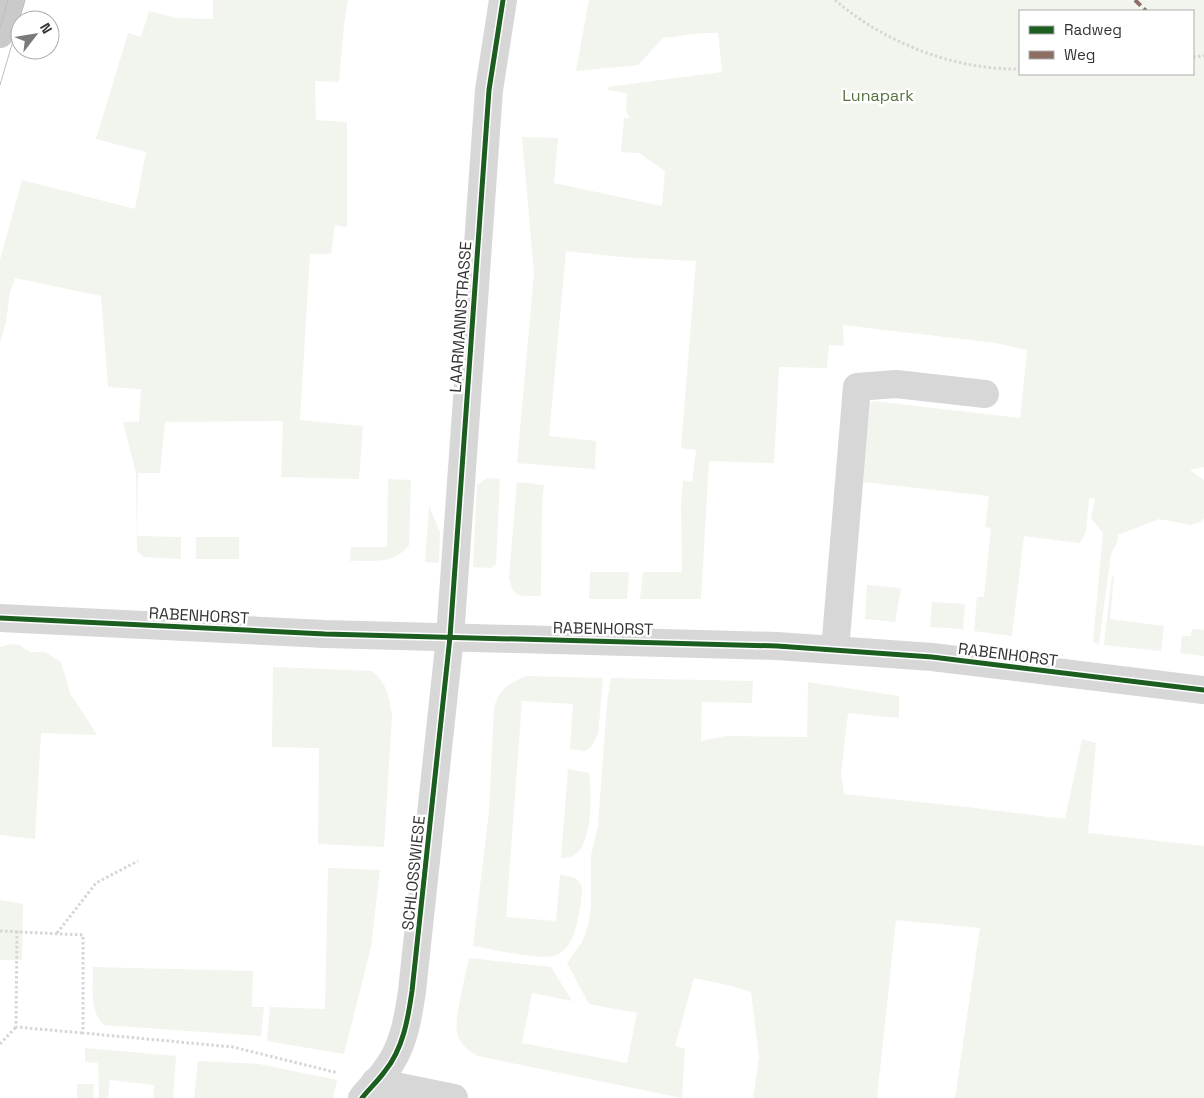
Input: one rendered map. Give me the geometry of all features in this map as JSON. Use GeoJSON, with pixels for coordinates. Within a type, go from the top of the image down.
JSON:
{"type":"FeatureCollection","features":[{"type":"Feature","properties":{"kind":"main road"},"geometry":{"type":"LineString","coordinates":[[0,34],[11,0]]}},
{"type":"Feature","properties":{"kind":"street","name":"LAARMANNSTRASSE"},"geometry":{"type":"LineString","coordinates":[[450,637],[488,99],[492,59],[503,0]]}},
{"type":"Feature","properties":{"kind":"street"},"geometry":{"type":"LineString","coordinates":[[835,650],[857,387],[896,384],[985,394]]}},
{"type":"Feature","properties":{"kind":"street","name":"RABENHORST"},"geometry":{"type":"LineString","coordinates":[[0,618],[325,634],[736,644],[932,657],[1204,690]]}},
{"type":"Feature","properties":{"kind":"street","name":"SCHLOSSWIESE"},"geometry":{"type":"LineString","coordinates":[[368,1090],[386,1071],[399,1049],[408,1020],[416,964],[450,637]]}},
{"type":"Feature","properties":{"kind":"street"},"geometry":{"type":"LineString","coordinates":[[368,1090],[454,1098]]}},
{"type":"Feature","properties":{"kind":"path"},"geometry":{"type":"LineString","coordinates":[[835,0],[875,30],[933,55],[1005,70],[1019,70]]}},
{"type":"Feature","properties":{"kind":"path"},"geometry":{"type":"LineString","coordinates":[[57,934],[96,883],[138,861]]}},
{"type":"Feature","properties":{"kind":"path"},"geometry":{"type":"LineString","coordinates":[[0,931],[83,935],[83,1033]]}},
{"type":"Feature","properties":{"kind":"path"},"geometry":{"type":"LineString","coordinates":[[0,1044],[16,1027],[17,931]]}},
{"type":"Feature","properties":{"kind":"path"},"geometry":{"type":"LineString","coordinates":[[16,1027],[232,1047],[368,1090]]}},
{"type":"Feature","properties":{"kind":"green space"},"geometry":{"type":"Polygon","coordinates":[[[213,0],[348,0],[339,82],[315,81],[316,120],[347,122],[347,227],[335,225],[331,254],[310,254],[300,420],[363,426],[359,479],[281,477],[283,421],[165,422],[160,473],[138,473],[137,536],[181,537],[181,559],[144,557],[137,551],[136,473],[123,422],[139,422],[141,389],[108,387],[101,296],[15,278],[10,292],[6,322],[0,343],[0,260],[22,180],[135,209],[146,152],[96,139],[128,33],[141,37],[149,11],[176,18],[213,19],[213,0]]]}},
{"type":"Feature","properties":{"kind":"green space","name":"Lunapark"},"geometry":{"type":"Polygon","coordinates":[[[589,0],[1204,0],[1204,467],[1190,470],[1204,480],[1204,518],[1200,522],[1191,525],[1159,519],[1118,535],[1111,554],[1099,644],[1093,642],[1103,533],[1091,518],[1095,499],[1089,498],[1086,532],[1080,543],[1024,536],[1012,636],[974,631],[977,597],[984,597],[991,528],[985,527],[989,496],[863,482],[870,404],[873,401],[1020,418],[1027,350],[996,343],[843,325],[844,346],[829,345],[827,368],[779,367],[774,463],[709,461],[701,599],[640,599],[643,572],[682,572],[681,505],[683,480],[692,482],[696,450],[681,448],[696,261],[621,257],[566,251],[549,436],[596,441],[595,469],[517,463],[534,273],[522,137],[558,138],[554,183],[662,206],[665,171],[639,153],[621,152],[624,118],[629,118],[626,110],[627,93],[608,90],[608,87],[722,72],[718,33],[663,38],[638,65],[576,71],[589,0]]]}},
{"type":"Feature","properties":{"kind":"green space"},"geometry":{"type":"Polygon","coordinates":[[[487,478],[500,479],[496,564],[491,568],[473,567],[477,485],[487,478]]]}},
{"type":"Feature","properties":{"kind":"green space"},"geometry":{"type":"Polygon","coordinates":[[[388,479],[411,480],[409,545],[390,559],[350,561],[351,547],[387,547],[388,479]]]}},
{"type":"Feature","properties":{"kind":"green space"},"geometry":{"type":"Polygon","coordinates":[[[517,482],[544,485],[541,596],[519,595],[513,589],[509,577],[517,482]]]}},
{"type":"Feature","properties":{"kind":"green space"},"geometry":{"type":"Polygon","coordinates":[[[429,506],[440,532],[439,563],[425,562],[429,506]]]}},
{"type":"Feature","properties":{"kind":"green space"},"geometry":{"type":"Polygon","coordinates":[[[196,537],[239,537],[239,559],[196,559],[196,537]]]}},
{"type":"Feature","properties":{"kind":"green space"},"geometry":{"type":"Polygon","coordinates":[[[590,572],[629,572],[627,599],[589,599],[590,572]]]}},
{"type":"Feature","properties":{"kind":"green space"},"geometry":{"type":"Polygon","coordinates":[[[1112,575],[1114,577],[1110,619],[1164,626],[1161,651],[1104,645],[1112,575]]]}},
{"type":"Feature","properties":{"kind":"green space"},"geometry":{"type":"Polygon","coordinates":[[[867,585],[901,588],[895,622],[865,619],[867,585]]]}},
{"type":"Feature","properties":{"kind":"green space"},"geometry":{"type":"Polygon","coordinates":[[[932,602],[965,604],[963,629],[930,627],[932,602]]]}},
{"type":"Feature","properties":{"kind":"green space"},"geometry":{"type":"Polygon","coordinates":[[[1192,629],[1204,630],[1204,656],[1180,653],[1182,636],[1191,636],[1192,629]]]}},
{"type":"Feature","properties":{"kind":"green space"},"geometry":{"type":"Polygon","coordinates":[[[10,644],[19,645],[30,652],[45,652],[61,662],[70,693],[97,735],[41,733],[35,839],[0,835],[0,647],[10,644]]]}},
{"type":"Feature","properties":{"kind":"green space"},"geometry":{"type":"Polygon","coordinates":[[[273,667],[372,671],[381,680],[388,696],[392,715],[384,847],[318,844],[319,748],[272,747],[273,667]]]}},
{"type":"Feature","properties":{"kind":"green space"},"geometry":{"type":"Polygon","coordinates":[[[527,676],[603,678],[598,734],[592,746],[585,751],[570,749],[573,704],[522,701],[506,917],[556,921],[560,875],[576,879],[582,888],[578,916],[568,946],[556,955],[539,957],[473,946],[489,811],[494,708],[498,696],[506,688],[515,681],[527,676]]]}},
{"type":"Feature","properties":{"kind":"green space"},"geometry":{"type":"Polygon","coordinates":[[[611,678],[753,681],[752,703],[702,702],[701,741],[726,736],[807,737],[808,682],[899,696],[899,718],[848,713],[841,774],[844,794],[1065,819],[1082,739],[1096,743],[1088,833],[1204,846],[1204,1098],[955,1098],[980,928],[896,920],[877,1098],[753,1098],[759,1057],[751,992],[694,978],[675,1046],[685,1049],[682,1098],[478,1056],[471,1052],[460,1041],[457,1033],[459,1007],[469,958],[551,967],[572,1001],[532,993],[522,1043],[627,1063],[637,1013],[589,1004],[567,963],[582,942],[588,926],[591,906],[591,856],[598,826],[607,702],[611,678]]]}},
{"type":"Feature","properties":{"kind":"green space"},"geometry":{"type":"Polygon","coordinates":[[[568,769],[589,773],[591,791],[590,814],[589,825],[579,851],[566,858],[561,858],[568,769]]]}},
{"type":"Feature","properties":{"kind":"green space"},"geometry":{"type":"Polygon","coordinates":[[[328,868],[380,870],[371,947],[344,1054],[267,1041],[270,1007],[325,1009],[328,868]]]}},
{"type":"Feature","properties":{"kind":"green space"},"geometry":{"type":"Polygon","coordinates":[[[0,900],[23,904],[22,960],[0,960],[0,900]]]}},
{"type":"Feature","properties":{"kind":"green space"},"geometry":{"type":"Polygon","coordinates":[[[93,967],[253,971],[252,1007],[264,1007],[261,1036],[104,1025],[99,1020],[94,1006],[93,967]]]}},
{"type":"Feature","properties":{"kind":"green space"},"geometry":{"type":"Polygon","coordinates":[[[85,1048],[176,1056],[173,1098],[153,1098],[154,1085],[110,1080],[108,1098],[99,1098],[98,1063],[85,1062],[85,1048]]]}},
{"type":"Feature","properties":{"kind":"green space"},"geometry":{"type":"Polygon","coordinates":[[[198,1061],[259,1064],[337,1080],[333,1098],[194,1098],[198,1061]]]}},
{"type":"Feature","properties":{"kind":"green space"},"geometry":{"type":"Polygon","coordinates":[[[77,1084],[94,1084],[93,1098],[77,1098],[77,1084]]]}},
{"type":"Feature","properties":{"kind":"tram line"},"geometry":{"type":"LineString","coordinates":[[0,28],[8,0]]}},
{"type":"Feature","properties":{"kind":"tram line"},"geometry":{"type":"LineString","coordinates":[[0,85],[25,0]]}},
{"type":"Feature","properties":{"kind":"marked path"},"geometry":{"type":"LineString","coordinates":[[1135,0],[1145,10]]}},
{"type":"Feature","properties":{"kind":"cycle path"},"geometry":{"type":"LineString","coordinates":[[362,1098],[382,1075],[396,1053],[406,1023],[412,991],[450,637],[489,90],[503,0]]}},
{"type":"Feature","properties":{"kind":"cycle path"},"geometry":{"type":"LineString","coordinates":[[0,618],[325,634],[777,646],[932,657],[1204,690]]}}]}
